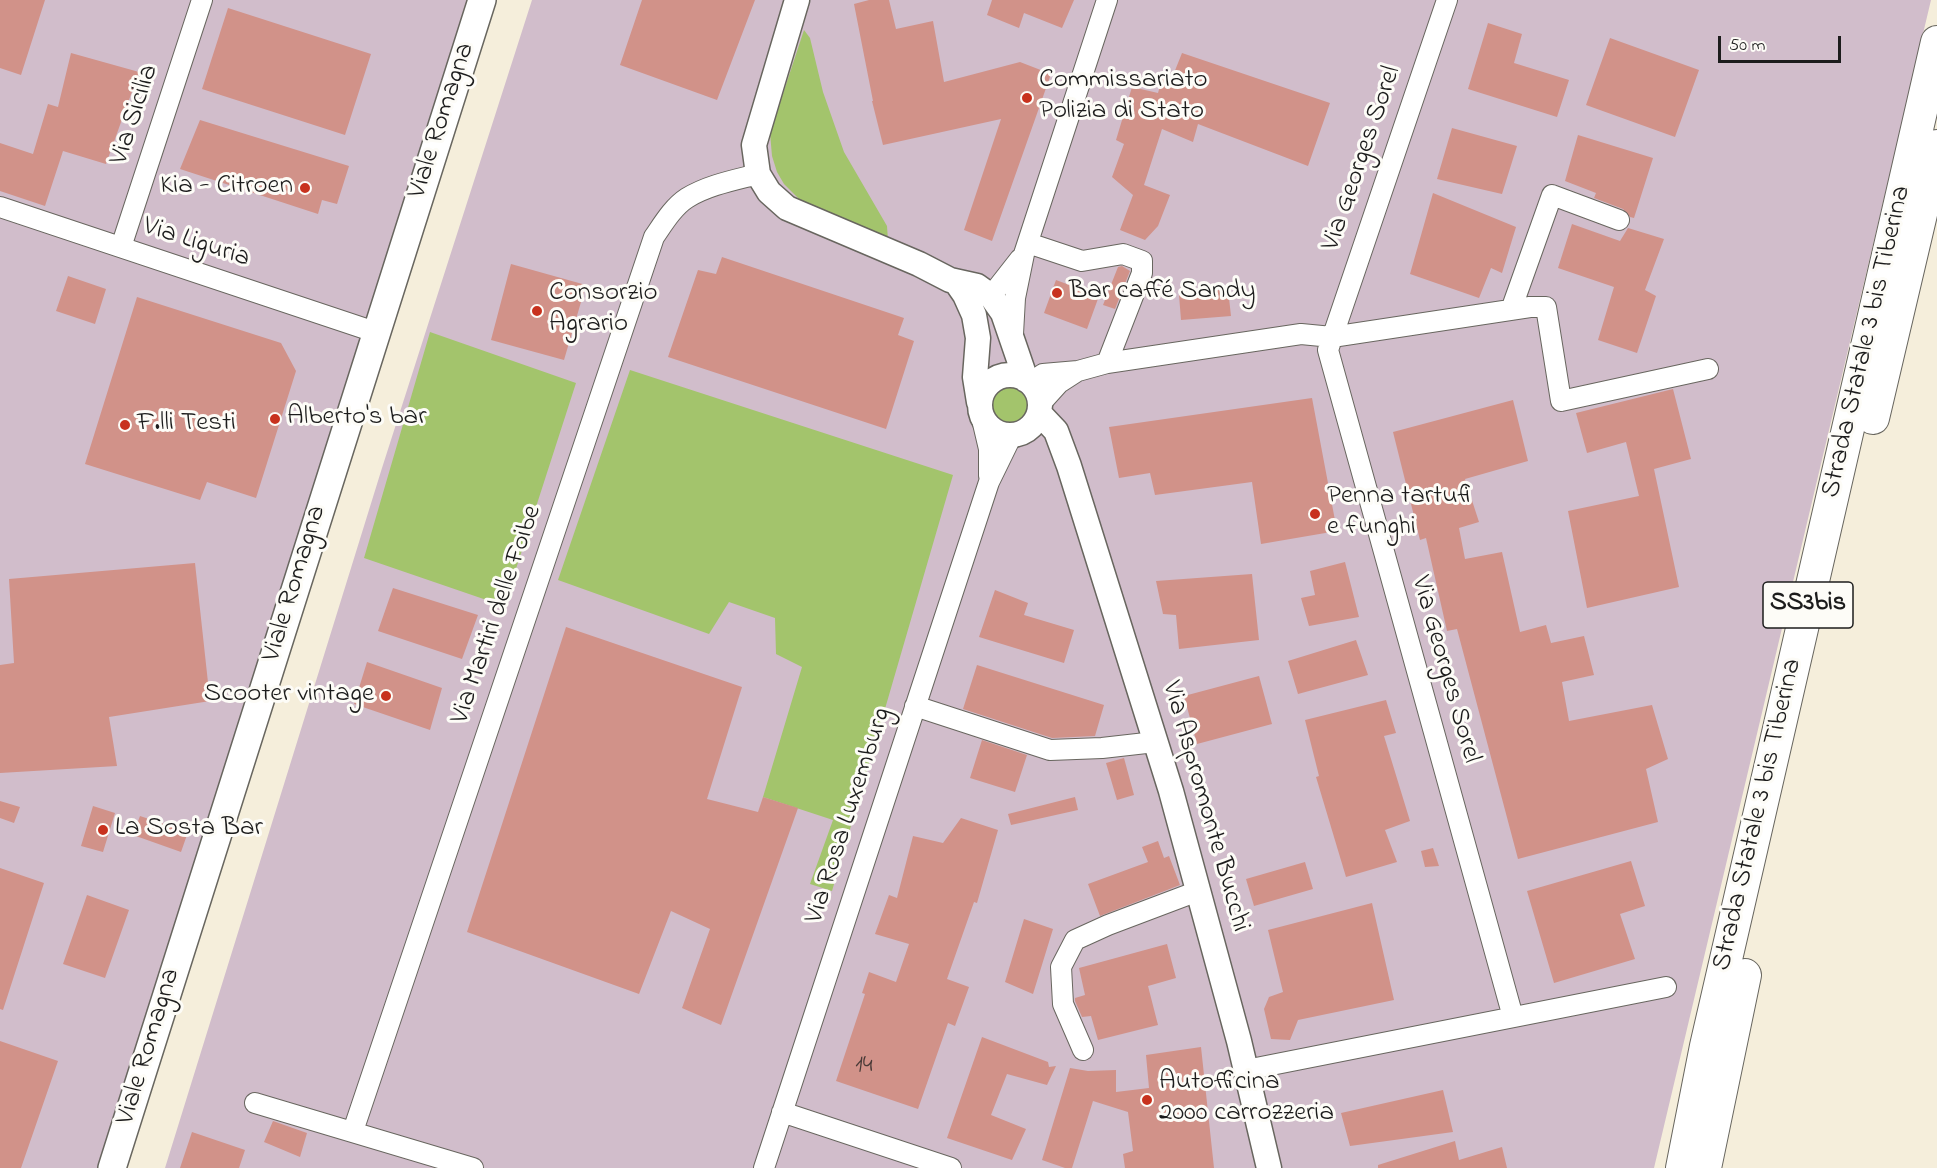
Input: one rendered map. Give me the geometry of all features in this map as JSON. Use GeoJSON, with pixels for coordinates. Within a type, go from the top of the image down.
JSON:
{"type":"FeatureCollection","features":[{"type":"Feature","properties":{"kind":"highway","name":"Strada Statale 3 bis Tiberina"},"geometry":{"type":"LineString","coordinates":[[1682,1168],[1706,1046],[1937,42]]}},
{"type":"Feature","properties":{"kind":"highway","name":"Strada Statale 3 bis Tiberina"},"geometry":{"type":"LineString","coordinates":[[1705,1168],[1738,1005],[1791,768],[1937,146]]}},
{"type":"Feature","properties":{"kind":"main road","name":"Viale Romagna"},"geometry":{"type":"LineString","coordinates":[[112,1168],[482,0]]}},
{"type":"Feature","properties":{"kind":"street","name":"Via Sicilia"},"geometry":{"type":"LineString","coordinates":[[122,247],[202,0]]}},
{"type":"Feature","properties":{"kind":"street"},"geometry":{"type":"LineString","coordinates":[[797,0],[754,145],[758,174],[769,192],[787,208],[975,288],[1007,276],[1026,249]]}},
{"type":"Feature","properties":{"kind":"street"},"geometry":{"type":"LineString","coordinates":[[1012,338],[1015,298],[1026,249],[1107,0]]}},
{"type":"Feature","properties":{"kind":"street","name":"Via Georges Sorel"},"geometry":{"type":"LineString","coordinates":[[1447,0],[1328,350],[1513,1017]]}},
{"type":"Feature","properties":{"kind":"street","name":"Via Martiri delle Foibe"},"geometry":{"type":"LineString","coordinates":[[353,1131],[654,237],[668,216],[686,198],[720,183],[758,174]]}},
{"type":"Feature","properties":{"kind":"street"},"geometry":{"type":"LineString","coordinates":[[1511,310],[1551,195],[1619,220]]}},
{"type":"Feature","properties":{"kind":"street","name":"Via Liguria"},"geometry":{"type":"LineString","coordinates":[[0,207],[375,332]]}},
{"type":"Feature","properties":{"kind":"street"},"geometry":{"type":"LineString","coordinates":[[1026,249],[1082,261],[1122,254],[1142,261],[1142,273],[1107,363]]}},
{"type":"Feature","properties":{"kind":"street"},"geometry":{"type":"LineString","coordinates":[[975,288],[974,315],[978,338]]}},
{"type":"Feature","properties":{"kind":"street"},"geometry":{"type":"LineString","coordinates":[[975,288],[978,338],[975,376],[980,408]]}},
{"type":"Feature","properties":{"kind":"street","name":"Via Aspromonte Bucchi"},"geometry":{"type":"LineString","coordinates":[[975,288],[1003,313],[1034,395],[1056,431],[1069,466],[1155,742],[1198,891],[1246,1070],[1269,1168]]}},
{"type":"Feature","properties":{"kind":"street"},"geometry":{"type":"LineString","coordinates":[[1034,395],[1078,371],[1107,363],[1300,334],[1332,337],[1511,310],[1546,307],[1561,401],[1708,369]]}},
{"type":"Feature","properties":{"kind":"street"},"geometry":{"type":"LineString","coordinates":[[980,408],[982,392],[988,384],[1006,375],[1017,376],[1034,395],[1035,421],[1016,434]]}},
{"type":"Feature","properties":{"kind":"street","name":"Via Aspromonte Bucchi"},"geometry":{"type":"LineString","coordinates":[[980,408],[986,423],[993,430],[1002,434],[1016,434],[1048,445],[1069,466]]}},
{"type":"Feature","properties":{"kind":"street","name":"Via Rosa Luxemburg"},"geometry":{"type":"LineString","coordinates":[[980,408],[989,448],[989,482]]}},
{"type":"Feature","properties":{"kind":"street","name":"Via Rosa Luxemburg"},"geometry":{"type":"LineString","coordinates":[[764,1168],[989,482],[1016,434]]}},
{"type":"Feature","properties":{"kind":"street"},"geometry":{"type":"LineString","coordinates":[[915,706],[1050,750],[1102,748],[1155,742]]}},
{"type":"Feature","properties":{"kind":"street"},"geometry":{"type":"LineString","coordinates":[[1083,1050],[1063,1004],[1061,967],[1075,940],[1198,891]]}},
{"type":"Feature","properties":{"kind":"street"},"geometry":{"type":"LineString","coordinates":[[1246,1070],[1666,987]]}},
{"type":"Feature","properties":{"kind":"street"},"geometry":{"type":"LineString","coordinates":[[255,1103],[473,1168]]}},
{"type":"Feature","properties":{"kind":"street"},"geometry":{"type":"LineString","coordinates":[[782,1112],[951,1168]]}},
{"type":"Feature","properties":{"kind":"shaded area"},"geometry":{"type":"Polygon","coordinates":[[[0,0],[478,0],[100,1168],[0,1168],[0,0]]]}},
{"type":"Feature","properties":{"kind":"shaded area"},"geometry":{"type":"Polygon","coordinates":[[[532,0],[1931,0],[1654,1168],[165,1168],[382,468],[532,0]]]}},
{"type":"Feature","properties":{"kind":"green space"},"geometry":{"type":"Polygon","coordinates":[[[804,30],[810,38],[823,92],[844,152],[887,226],[888,240],[802,202],[784,184],[777,172],[772,156],[770,133],[804,30]]]}},
{"type":"Feature","properties":{"kind":"green space"},"geometry":{"type":"Polygon","coordinates":[[[430,332],[576,383],[504,606],[364,558],[430,332]]]}},
{"type":"Feature","properties":{"kind":"green space"},"geometry":{"type":"Polygon","coordinates":[[[630,370],[953,475],[832,891],[810,884],[833,820],[763,797],[802,667],[776,654],[775,618],[729,602],[709,634],[558,580],[630,370]]]}},
{"type":"Feature","properties":{"kind":"green space"},"geometry":{"type":"Polygon","coordinates":[[[1011,385],[1019,386],[1025,391],[1030,397],[1030,413],[1025,419],[1019,424],[1011,425],[1003,424],[997,419],[992,413],[991,405],[992,397],[997,391],[1003,386],[1011,385]]]}},
{"type":"Feature","properties":{"kind":"building"},"geometry":{"type":"Polygon","coordinates":[[[0,0],[45,0],[21,75],[0,68],[0,0]]]}},
{"type":"Feature","properties":{"kind":"building"},"geometry":{"type":"Polygon","coordinates":[[[642,0],[755,0],[717,100],[620,65],[642,0]]]}},
{"type":"Feature","properties":{"kind":"building"},"geometry":{"type":"Polygon","coordinates":[[[869,0],[889,0],[896,29],[933,21],[944,82],[1020,62],[1051,74],[992,241],[964,230],[1001,119],[883,145],[872,101],[854,4],[869,0]]]}},
{"type":"Feature","properties":{"kind":"building"},"geometry":{"type":"Polygon","coordinates":[[[992,0],[1074,0],[1062,28],[1024,13],[1019,28],[987,15],[992,0]]]}},
{"type":"Feature","properties":{"kind":"building"},"geometry":{"type":"Polygon","coordinates":[[[228,8],[371,54],[345,135],[202,89],[228,8]]]}},
{"type":"Feature","properties":{"kind":"building"},"geometry":{"type":"Polygon","coordinates":[[[1488,23],[1522,34],[1514,63],[1569,80],[1557,117],[1468,89],[1488,23]]]}},
{"type":"Feature","properties":{"kind":"building"},"geometry":{"type":"Polygon","coordinates":[[[1610,38],[1699,70],[1675,137],[1586,105],[1610,38]]]}},
{"type":"Feature","properties":{"kind":"building"},"geometry":{"type":"Polygon","coordinates":[[[71,53],[139,72],[106,164],[63,151],[45,206],[0,191],[0,143],[33,154],[48,104],[58,107],[71,53]]]}},
{"type":"Feature","properties":{"kind":"building"},"geometry":{"type":"Polygon","coordinates":[[[1182,53],[1330,103],[1308,166],[1198,124],[1193,142],[1162,129],[1144,185],[1170,195],[1158,226],[1145,240],[1120,230],[1133,195],[1112,177],[1124,144],[1116,140],[1132,87],[1158,93],[1163,75],[1172,78],[1182,53]]]}},
{"type":"Feature","properties":{"kind":"building"},"geometry":{"type":"Polygon","coordinates":[[[200,120],[349,166],[337,204],[322,200],[318,214],[180,169],[200,120]]]}},
{"type":"Feature","properties":{"kind":"building"},"geometry":{"type":"Polygon","coordinates":[[[1452,128],[1517,146],[1502,194],[1437,179],[1452,128]]]}},
{"type":"Feature","properties":{"kind":"building"},"geometry":{"type":"Polygon","coordinates":[[[1578,135],[1653,158],[1634,218],[1623,209],[1594,198],[1596,193],[1565,181],[1578,135]]]}},
{"type":"Feature","properties":{"kind":"building"},"geometry":{"type":"Polygon","coordinates":[[[1433,193],[1516,227],[1502,273],[1491,268],[1479,298],[1410,274],[1433,193]]]}},
{"type":"Feature","properties":{"kind":"building"},"geometry":{"type":"Polygon","coordinates":[[[1572,224],[1620,241],[1628,228],[1664,239],[1645,290],[1656,296],[1637,353],[1598,340],[1614,287],[1558,268],[1572,224]]]}},
{"type":"Feature","properties":{"kind":"building"},"geometry":{"type":"Polygon","coordinates":[[[722,257],[904,318],[898,335],[914,341],[886,429],[668,357],[698,270],[716,274],[722,257]]]}},
{"type":"Feature","properties":{"kind":"building"},"geometry":{"type":"Polygon","coordinates":[[[511,264],[586,285],[564,360],[491,340],[511,264]]]}},
{"type":"Feature","properties":{"kind":"building"},"geometry":{"type":"Polygon","coordinates":[[[1122,266],[1130,271],[1115,309],[1103,305],[1118,267],[1122,266]]]}},
{"type":"Feature","properties":{"kind":"building"},"geometry":{"type":"Polygon","coordinates":[[[68,276],[106,289],[95,324],[56,311],[68,276]]]}},
{"type":"Feature","properties":{"kind":"building"},"geometry":{"type":"Polygon","coordinates":[[[1056,280],[1099,296],[1087,329],[1044,313],[1056,280]]]}},
{"type":"Feature","properties":{"kind":"building"},"geometry":{"type":"Polygon","coordinates":[[[1228,289],[1231,316],[1181,320],[1179,295],[1228,289]]]}},
{"type":"Feature","properties":{"kind":"building"},"geometry":{"type":"Polygon","coordinates":[[[137,297],[281,343],[296,371],[256,498],[207,482],[200,500],[85,464],[137,297]]]}},
{"type":"Feature","properties":{"kind":"building"},"geometry":{"type":"Polygon","coordinates":[[[1673,389],[1691,459],[1654,469],[1679,587],[1587,608],[1568,511],[1639,496],[1626,442],[1587,453],[1576,413],[1673,389]]]}},
{"type":"Feature","properties":{"kind":"building"},"geometry":{"type":"Polygon","coordinates":[[[1312,398],[1337,531],[1261,544],[1252,482],[1155,495],[1150,473],[1119,478],[1109,427],[1312,398]]]}},
{"type":"Feature","properties":{"kind":"building"},"geometry":{"type":"Polygon","coordinates":[[[1513,400],[1528,461],[1465,479],[1479,522],[1459,528],[1465,559],[1502,552],[1520,632],[1546,625],[1551,643],[1584,636],[1594,675],[1562,682],[1569,721],[1652,705],[1668,759],[1646,769],[1658,822],[1518,859],[1457,629],[1447,631],[1426,538],[1420,540],[1393,432],[1513,400]]]}},
{"type":"Feature","properties":{"kind":"building"},"geometry":{"type":"Polygon","coordinates":[[[1345,562],[1359,617],[1309,626],[1301,598],[1315,595],[1310,571],[1345,562]]]}},
{"type":"Feature","properties":{"kind":"building"},"geometry":{"type":"Polygon","coordinates":[[[195,563],[210,701],[109,717],[117,766],[0,773],[0,665],[14,663],[9,579],[195,563]]]}},
{"type":"Feature","properties":{"kind":"building"},"geometry":{"type":"Polygon","coordinates":[[[1252,574],[1259,640],[1179,649],[1176,615],[1163,614],[1156,581],[1252,574]]]}},
{"type":"Feature","properties":{"kind":"building"},"geometry":{"type":"Polygon","coordinates":[[[393,588],[478,615],[462,659],[378,631],[393,588]]]}},
{"type":"Feature","properties":{"kind":"building"},"geometry":{"type":"Polygon","coordinates":[[[995,590],[1028,603],[1024,615],[1074,630],[1064,663],[979,637],[995,590]]]}},
{"type":"Feature","properties":{"kind":"building"},"geometry":{"type":"Polygon","coordinates":[[[566,627],[742,687],[707,799],[758,812],[763,797],[798,808],[721,1025],[682,1008],[710,929],[671,911],[639,994],[467,932],[566,627]]]}},
{"type":"Feature","properties":{"kind":"building"},"geometry":{"type":"Polygon","coordinates":[[[1356,640],[1368,675],[1298,694],[1288,661],[1356,640]]]}},
{"type":"Feature","properties":{"kind":"building"},"geometry":{"type":"Polygon","coordinates":[[[367,662],[442,688],[430,730],[354,704],[367,662]]]}},
{"type":"Feature","properties":{"kind":"building"},"geometry":{"type":"Polygon","coordinates":[[[977,665],[1104,705],[1095,736],[1052,738],[963,709],[977,665]]]}},
{"type":"Feature","properties":{"kind":"building"},"geometry":{"type":"Polygon","coordinates":[[[1259,676],[1272,724],[1197,744],[1184,696],[1259,676]]]}},
{"type":"Feature","properties":{"kind":"building"},"geometry":{"type":"Polygon","coordinates":[[[1386,700],[1396,733],[1384,736],[1410,821],[1385,830],[1397,862],[1346,877],[1316,777],[1319,776],[1305,720],[1386,700]]]}},
{"type":"Feature","properties":{"kind":"building"},"geometry":{"type":"Polygon","coordinates":[[[982,740],[1027,755],[1015,792],[970,778],[982,740]]]}},
{"type":"Feature","properties":{"kind":"building"},"geometry":{"type":"Polygon","coordinates":[[[1124,758],[1134,795],[1117,800],[1106,763],[1124,758]]]}},
{"type":"Feature","properties":{"kind":"building"},"geometry":{"type":"Polygon","coordinates":[[[1075,797],[1078,810],[1011,825],[1008,814],[1075,797]]]}},
{"type":"Feature","properties":{"kind":"building"},"geometry":{"type":"Polygon","coordinates":[[[0,801],[20,807],[14,823],[0,818],[0,801]]]}},
{"type":"Feature","properties":{"kind":"building"},"geometry":{"type":"Polygon","coordinates":[[[93,806],[115,813],[103,852],[81,846],[93,806]]]}},
{"type":"Feature","properties":{"kind":"building"},"geometry":{"type":"Polygon","coordinates":[[[140,816],[188,832],[181,852],[133,835],[140,816]]]}},
{"type":"Feature","properties":{"kind":"building"},"geometry":{"type":"Polygon","coordinates":[[[961,818],[998,830],[977,903],[974,902],[947,979],[969,987],[955,1026],[948,1023],[918,1109],[836,1081],[865,994],[862,993],[869,972],[896,982],[909,944],[875,934],[889,895],[897,898],[913,836],[943,843],[961,818]]]}},
{"type":"Feature","properties":{"kind":"building"},"geometry":{"type":"Polygon","coordinates":[[[1158,841],[1164,858],[1169,856],[1180,885],[1100,916],[1088,884],[1148,862],[1142,847],[1158,841]]]}},
{"type":"Feature","properties":{"kind":"building"},"geometry":{"type":"Polygon","coordinates":[[[1433,848],[1439,866],[1425,867],[1421,851],[1433,848]]]}},
{"type":"Feature","properties":{"kind":"building"},"geometry":{"type":"Polygon","coordinates":[[[1631,861],[1645,906],[1620,914],[1635,959],[1554,983],[1527,891],[1631,861]]]}},
{"type":"Feature","properties":{"kind":"building"},"geometry":{"type":"Polygon","coordinates":[[[1305,862],[1313,889],[1254,906],[1246,879],[1305,862]]]}},
{"type":"Feature","properties":{"kind":"building"},"geometry":{"type":"Polygon","coordinates":[[[0,868],[44,883],[3,1010],[0,1009],[0,868]]]}},
{"type":"Feature","properties":{"kind":"building"},"geometry":{"type":"Polygon","coordinates":[[[87,895],[129,910],[105,978],[63,964],[87,895]]]}},
{"type":"Feature","properties":{"kind":"building"},"geometry":{"type":"Polygon","coordinates":[[[1372,903],[1394,1000],[1298,1020],[1290,1040],[1271,1039],[1264,1009],[1269,997],[1283,992],[1268,930],[1372,903]]]}},
{"type":"Feature","properties":{"kind":"building"},"geometry":{"type":"Polygon","coordinates":[[[1024,919],[1053,929],[1033,994],[1005,982],[1024,919]]]}},
{"type":"Feature","properties":{"kind":"building"},"geometry":{"type":"Polygon","coordinates":[[[1167,944],[1176,978],[1148,986],[1158,1025],[1098,1040],[1091,1016],[1082,1017],[1075,1001],[1075,998],[1085,995],[1079,968],[1167,944]]]}},
{"type":"Feature","properties":{"kind":"building"},"geometry":{"type":"Polygon","coordinates":[[[982,1037],[1048,1062],[1049,1067],[1056,1066],[1047,1085],[1007,1074],[991,1115],[1026,1129],[1012,1160],[947,1138],[982,1037]]]}},
{"type":"Feature","properties":{"kind":"building"},"geometry":{"type":"Polygon","coordinates":[[[0,1041],[58,1061],[21,1168],[0,1168],[0,1041]]]}},
{"type":"Feature","properties":{"kind":"building"},"geometry":{"type":"Polygon","coordinates":[[[1201,1047],[1214,1168],[1125,1168],[1123,1154],[1133,1151],[1128,1112],[1093,1101],[1072,1168],[1065,1168],[1042,1160],[1070,1068],[1088,1071],[1116,1070],[1116,1092],[1149,1088],[1146,1055],[1201,1047]]]}},
{"type":"Feature","properties":{"kind":"building"},"geometry":{"type":"Polygon","coordinates":[[[1443,1090],[1453,1132],[1350,1146],[1341,1113],[1443,1090]]]}},
{"type":"Feature","properties":{"kind":"building"},"geometry":{"type":"Polygon","coordinates":[[[273,1121],[307,1133],[300,1157],[264,1142],[273,1121]]]}},
{"type":"Feature","properties":{"kind":"building"},"geometry":{"type":"Polygon","coordinates":[[[192,1132],[245,1150],[239,1168],[180,1168],[192,1132]]]}},
{"type":"Feature","properties":{"kind":"building"},"geometry":{"type":"Polygon","coordinates":[[[1455,1141],[1459,1160],[1502,1147],[1507,1168],[1378,1168],[1378,1165],[1455,1141]]]}},
{"type":"Feature","properties":{"kind":"place","name":"Commissariato Polizia di Stato"},"geometry":{"type":"Point","coordinates":[1027,98]}},
{"type":"Feature","properties":{"kind":"place","name":"Kia - Citroen"},"geometry":{"type":"Point","coordinates":[305,188]}},
{"type":"Feature","properties":{"kind":"place","name":"Bar caffé Sandy"},"geometry":{"type":"Point","coordinates":[1057,293]}},
{"type":"Feature","properties":{"kind":"place","name":"Consorzio Agrario"},"geometry":{"type":"Point","coordinates":[537,311]}},
{"type":"Feature","properties":{"kind":"place","name":"Alberto's bar"},"geometry":{"type":"Point","coordinates":[275,419]}},
{"type":"Feature","properties":{"kind":"place","name":"F.lli Testi"},"geometry":{"type":"Point","coordinates":[125,425]}},
{"type":"Feature","properties":{"kind":"place","name":"Penna tartufi e funghi"},"geometry":{"type":"Point","coordinates":[1315,514]}},
{"type":"Feature","properties":{"kind":"place","name":"Scooter vintage"},"geometry":{"type":"Point","coordinates":[386,696]}},
{"type":"Feature","properties":{"kind":"place","name":"La Sosta Bar"},"geometry":{"type":"Point","coordinates":[103,830]}},
{"type":"Feature","properties":{"kind":"place","name":"Autofficina 2000 carrozzeria"},"geometry":{"type":"Point","coordinates":[1147,1100]}}]}
